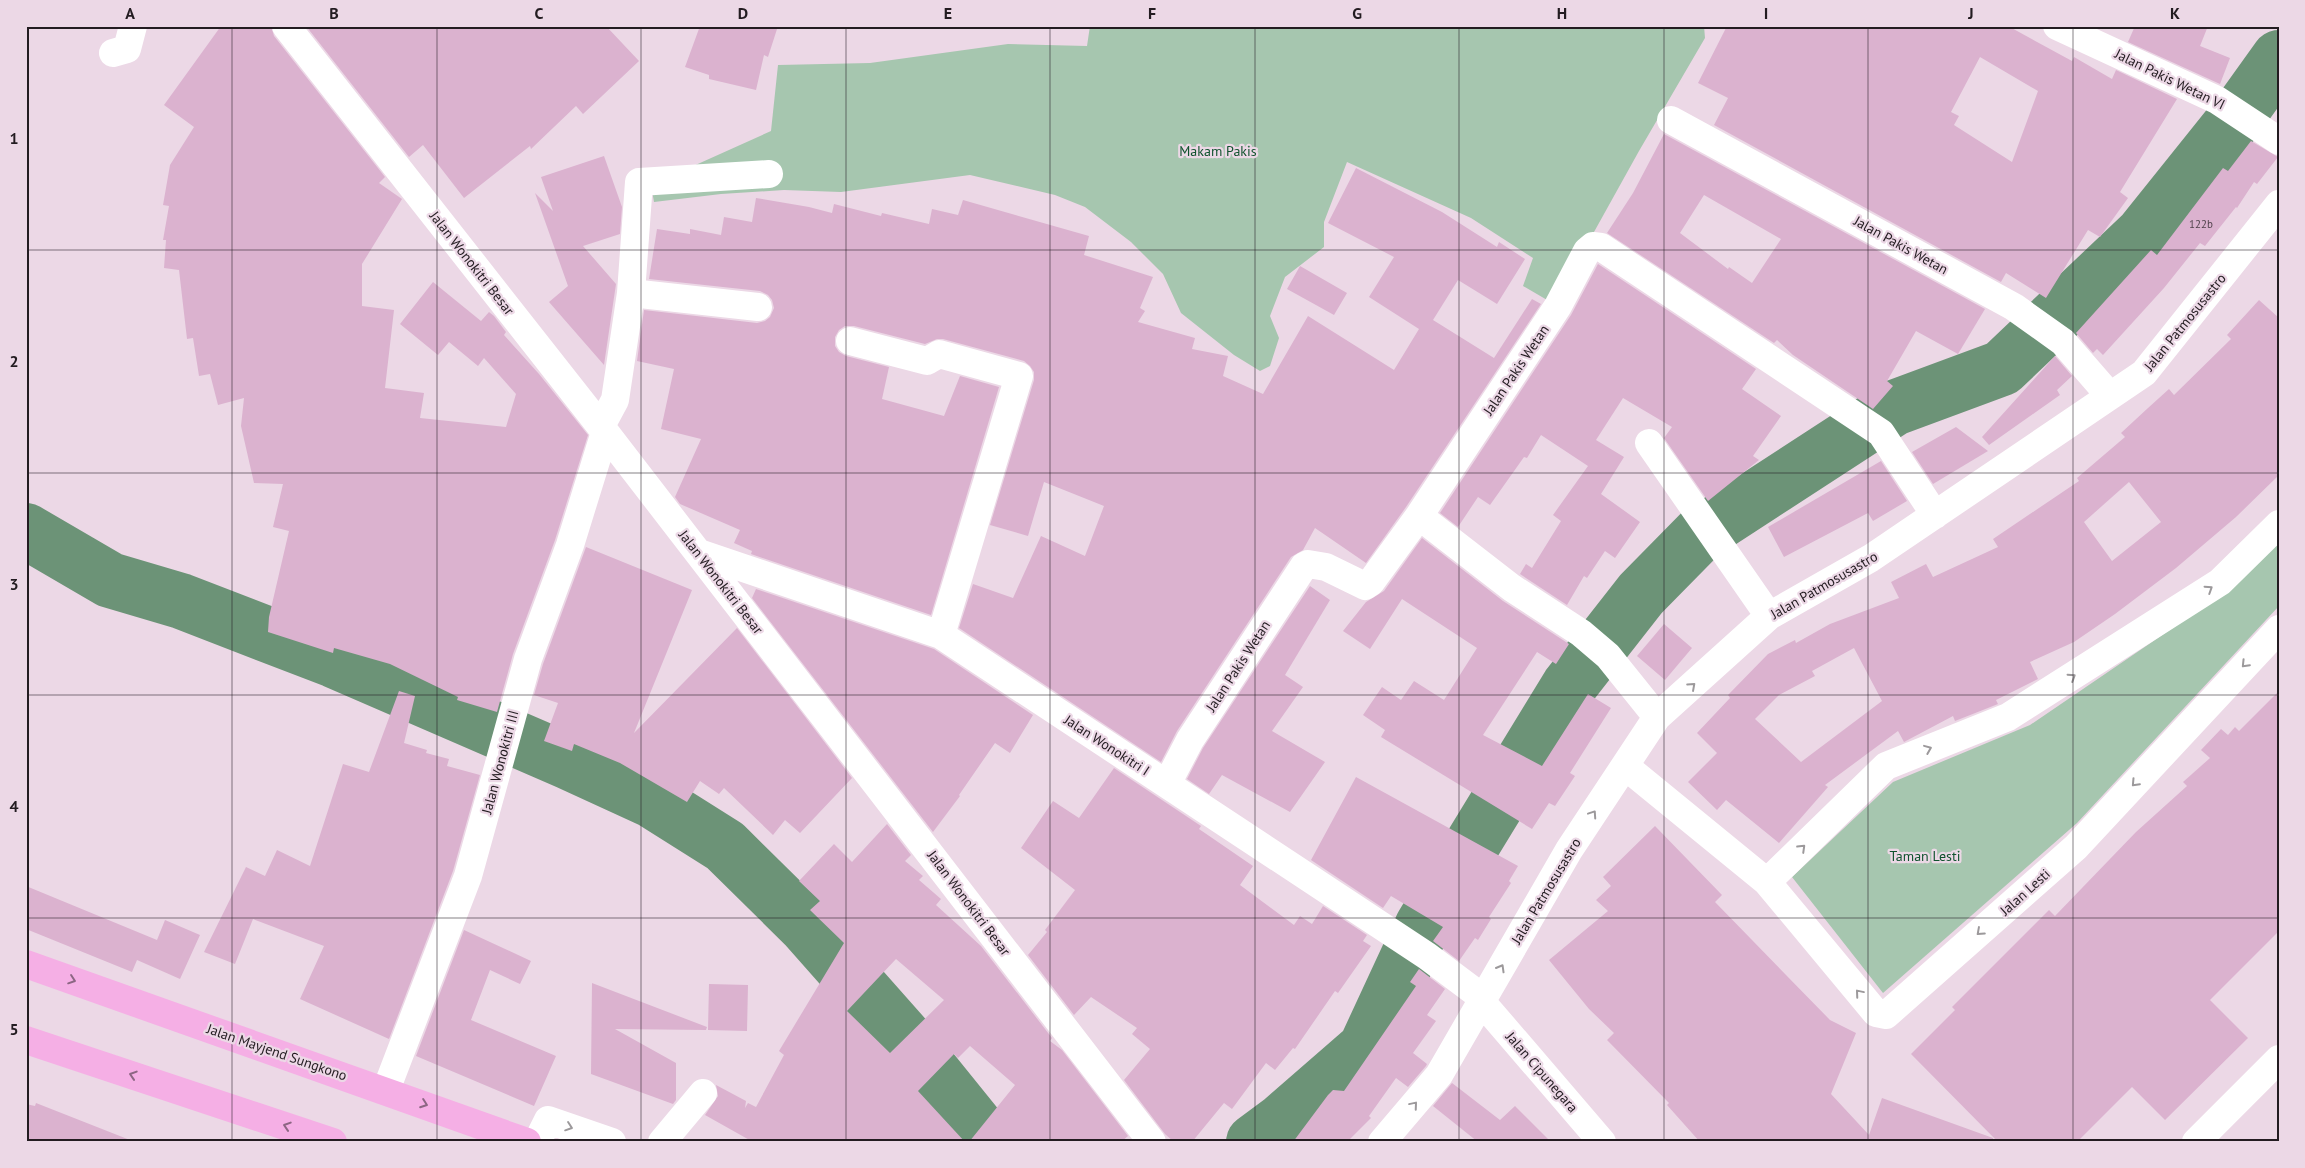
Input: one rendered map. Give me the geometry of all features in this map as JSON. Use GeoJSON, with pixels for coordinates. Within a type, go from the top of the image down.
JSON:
{"type":"FeatureCollection","features":[{"type":"Feature","properties":{"kind":"main road","name":"Jalan Mayjend Sungkono"},"geometry":{"type":"LineString","coordinates":[[26,964],[386,1090],[527,1142]]}},
{"type":"Feature","properties":{"kind":"main road"},"geometry":{"type":"LineString","coordinates":[[26,1040],[334,1142]]}},
{"type":"Feature","properties":{"kind":"street"},"geometry":{"type":"LineString","coordinates":[[113,52],[127,49],[133,26]]}},
{"type":"Feature","properties":{"kind":"street","name":"Jalan Wonokitri Besar"},"geometry":{"type":"LineString","coordinates":[[286,26],[603,429],[1152,1142]]}},
{"type":"Feature","properties":{"kind":"street","name":"Jalan Pakis Wetan VI"},"geometry":{"type":"LineString","coordinates":[[2057,26],[2217,100],[2270,134]]}},
{"type":"Feature","properties":{"kind":"street","name":"Jalan Pakis Wetan"},"geometry":{"type":"LineString","coordinates":[[1671,120],[2014,307],[2063,342],[2110,396]]}},
{"type":"Feature","properties":{"kind":"street","name":"Jalan Wonokitri III"},"geometry":{"type":"LineString","coordinates":[[386,1090],[468,876],[528,659],[570,545],[603,429],[615,400],[631,292],[639,182],[769,174]]}},
{"type":"Feature","properties":{"kind":"street","name":"Jalan Patmosusastro"},"geometry":{"type":"LineString","coordinates":[[1382,1142],[1439,1075],[1569,850],[1657,718],[1769,616],[1871,558],[2144,373],[2279,204]]}},
{"type":"Feature","properties":{"kind":"street","name":"Jalan Pakis Wetan"},"geometry":{"type":"LineString","coordinates":[[1167,784],[1190,740],[1304,566],[1308,564],[1326,567],[1359,583],[1369,584],[1419,516],[1558,306],[1587,251],[1593,246],[1601,247],[1881,434],[1935,515]]}},
{"type":"Feature","properties":{"kind":"street"},"geometry":{"type":"LineString","coordinates":[[631,292],[758,307]]}},
{"type":"Feature","properties":{"kind":"street"},"geometry":{"type":"LineString","coordinates":[[850,341],[927,361],[940,354],[1019,376],[941,635]]}},
{"type":"Feature","properties":{"kind":"street"},"geometry":{"type":"LineString","coordinates":[[1650,442],[1769,616]]}},
{"type":"Feature","properties":{"kind":"street"},"geometry":{"type":"LineString","coordinates":[[1419,516],[1512,588],[1581,633],[1608,656],[1657,718]]}},
{"type":"Feature","properties":{"kind":"street"},"geometry":{"type":"LineString","coordinates":[[1766,882],[1886,766],[2008,717],[2220,582],[2279,524]]}},
{"type":"Feature","properties":{"kind":"street","name":"Jalan Wonokitri I"},"geometry":{"type":"LineString","coordinates":[[699,554],[941,635],[1427,956],[1482,1000]]}},
{"type":"Feature","properties":{"kind":"street","name":"Jalan Lesti"},"geometry":{"type":"LineString","coordinates":[[1625,766],[1766,882],[1876,1013],[1886,1015],[2076,846],[2279,628]]}},
{"type":"Feature","properties":{"kind":"street","name":"Jalan Cipunegara"},"geometry":{"type":"LineString","coordinates":[[1482,1000],[1602,1142]]}},
{"type":"Feature","properties":{"kind":"street"},"geometry":{"type":"LineString","coordinates":[[2196,1142],[2279,1058]]}},
{"type":"Feature","properties":{"kind":"street"},"geometry":{"type":"LineString","coordinates":[[662,1142],[703,1093]]}},
{"type":"Feature","properties":{"kind":"street"},"geometry":{"type":"LineString","coordinates":[[537,1142],[548,1120],[612,1142]]}},
{"type":"Feature","properties":{"kind":"green space","name":"Makam Pakis"},"geometry":{"type":"Polygon","coordinates":[[[1090,26],[1704,26],[1705,38],[1639,151],[1554,304],[1523,286],[1533,258],[1471,218],[1347,162],[1324,222],[1324,247],[1285,277],[1270,316],[1279,338],[1270,366],[1260,371],[1234,355],[1181,313],[1163,274],[1131,242],[1085,207],[1055,195],[970,175],[841,192],[784,190],[721,194],[654,202],[651,185],[771,131],[778,65],[870,63],[1008,44],[1087,46],[1090,26]]]}},
{"type":"Feature","properties":{"kind":"green space","name":"Taman Lesti"},"geometry":{"type":"Polygon","coordinates":[[[2279,543],[2279,606],[2077,823],[1883,993],[1792,877],[1893,782],[2030,725],[2221,595],[2279,543]]]}},
{"type":"Feature","properties":{"kind":"building"},"geometry":{"type":"Polygon","coordinates":[[[221,26],[271,26],[274,36],[385,177],[379,183],[402,199],[362,264],[362,306],[394,310],[385,388],[424,393],[420,418],[506,427],[516,394],[484,358],[478,366],[449,342],[438,355],[400,324],[433,282],[481,321],[489,312],[494,316],[506,332],[504,335],[539,374],[588,435],[555,540],[513,654],[497,712],[457,700],[458,697],[390,664],[334,648],[333,653],[268,632],[269,617],[289,531],[273,527],[283,484],[254,483],[241,426],[244,398],[218,405],[210,374],[199,376],[193,338],[187,339],[179,270],[164,268],[166,240],[163,240],[169,206],[163,205],[170,165],[194,127],[164,105],[221,26]]]}},
{"type":"Feature","properties":{"kind":"building"},"geometry":{"type":"Polygon","coordinates":[[[306,26],[606,26],[639,61],[583,114],[576,106],[531,149],[530,146],[464,198],[423,145],[409,157],[306,26]]]}},
{"type":"Feature","properties":{"kind":"building"},"geometry":{"type":"Polygon","coordinates":[[[700,26],[778,26],[768,57],[764,55],[756,90],[709,79],[709,75],[685,67],[700,26]]]}},
{"type":"Feature","properties":{"kind":"building"},"geometry":{"type":"Polygon","coordinates":[[[1727,26],[2008,26],[2072,61],[2074,57],[2112,79],[2116,70],[2177,99],[2120,192],[2128,198],[2100,237],[2088,230],[2046,298],[2006,273],[2001,282],[1714,125],[1728,98],[1698,83],[1727,26]],[[1980,57],[1951,112],[1959,116],[1954,125],[2012,162],[2038,91],[1980,57]]]}},
{"type":"Feature","properties":{"kind":"building"},"geometry":{"type":"Polygon","coordinates":[[[2135,26],[2208,26],[2200,46],[2230,58],[2220,84],[2128,42],[2135,26]]]}},
{"type":"Feature","properties":{"kind":"building"},"geometry":{"type":"Polygon","coordinates":[[[1664,134],[1985,309],[1958,354],[1916,331],[1887,381],[1893,386],[1873,409],[1793,355],[1777,340],[1774,343],[1607,233],[1633,193],[1664,134]],[[1704,195],[1680,233],[1728,269],[1729,267],[1752,283],[1781,239],[1704,195]]]}},
{"type":"Feature","properties":{"kind":"building"},"geometry":{"type":"Polygon","coordinates":[[[2251,141],[2278,157],[2257,184],[2254,182],[2237,208],[2205,246],[2200,243],[2164,288],[2103,355],[2097,349],[2093,353],[2076,333],[2151,250],[2157,255],[2223,168],[2228,171],[2251,141]]]}},
{"type":"Feature","properties":{"kind":"building"},"geometry":{"type":"Polygon","coordinates":[[[604,156],[622,207],[620,234],[583,246],[616,284],[604,365],[549,302],[568,286],[535,193],[553,211],[541,177],[604,156]]]}},
{"type":"Feature","properties":{"kind":"building"},"geometry":{"type":"Polygon","coordinates":[[[1356,168],[1442,212],[1497,247],[1499,242],[1525,259],[1497,304],[1458,280],[1433,320],[1494,358],[1532,299],[1541,304],[1406,507],[1366,563],[1315,528],[1303,550],[1291,557],[1177,731],[1161,762],[959,628],[973,584],[1013,598],[1041,536],[1085,556],[1104,506],[1044,482],[1028,536],[990,525],[1034,380],[1034,372],[1024,361],[943,339],[937,339],[925,344],[854,326],[845,326],[839,330],[835,337],[835,346],[839,352],[846,356],[889,367],[882,399],[944,416],[960,376],[999,387],[931,615],[751,554],[752,551],[734,543],[740,530],[680,504],[675,497],[701,439],[661,429],[674,369],[637,361],[644,310],[757,323],[765,321],[770,317],[774,308],[772,300],[768,295],[760,291],[649,279],[657,229],[690,234],[690,229],[721,235],[724,217],[752,222],[756,198],[832,213],[834,204],[881,216],[882,213],[929,224],[932,209],[958,215],[963,200],[1089,236],[1084,255],[1153,277],[1140,308],[1145,311],[1138,322],[1195,338],[1192,349],[1228,356],[1223,376],[1263,394],[1308,316],[1394,370],[1419,329],[1369,297],[1394,257],[1328,223],[1356,168]]]}},
{"type":"Feature","properties":{"kind":"building"},"geometry":{"type":"Polygon","coordinates":[[[1598,264],[1756,369],[1742,389],[1781,416],[1753,456],[1759,460],[1708,501],[1664,438],[1672,427],[1623,398],[1596,440],[1624,457],[1601,494],[1640,522],[1615,558],[1605,551],[1587,578],[1584,576],[1567,605],[1520,574],[1526,564],[1532,568],[1561,521],[1553,515],[1588,466],[1541,435],[1527,458],[1524,457],[1490,505],[1478,497],[1458,527],[1440,513],[1571,315],[1598,264]]]}},
{"type":"Feature","properties":{"kind":"building"},"geometry":{"type":"Polygon","coordinates":[[[1300,266],[1347,293],[1334,315],[1287,289],[1300,266]]]}},
{"type":"Feature","properties":{"kind":"building"},"geometry":{"type":"Polygon","coordinates":[[[2259,300],[2279,318],[2279,475],[2236,517],[2176,568],[2074,642],[2030,662],[2038,679],[1996,700],[1998,704],[1955,721],[1953,716],[1904,742],[1898,731],[1825,785],[1828,787],[1779,843],[1726,800],[1717,810],[1688,782],[1717,753],[1697,733],[1730,698],[1728,695],[1768,654],[1795,640],[1796,643],[1830,624],[1899,598],[1891,582],[1926,564],[1933,577],[1998,547],[1993,539],[2079,481],[2077,478],[2125,437],[2121,433],[2169,389],[2174,395],[2231,339],[2227,335],[2259,300]],[[2129,482],[2084,522],[2112,561],[2161,522],[2129,482]],[[1854,648],[1812,671],[1815,676],[1779,695],[1755,719],[1801,762],[1882,701],[1854,648]]]}},
{"type":"Feature","properties":{"kind":"building"},"geometry":{"type":"Polygon","coordinates":[[[2055,356],[2072,376],[2057,390],[2060,395],[1989,445],[1982,437],[2055,356]]]}},
{"type":"Feature","properties":{"kind":"building"},"geometry":{"type":"Polygon","coordinates":[[[1956,427],[1988,451],[1933,484],[1912,452],[1956,427]]]}},
{"type":"Feature","properties":{"kind":"building"},"geometry":{"type":"Polygon","coordinates":[[[1881,461],[1907,501],[1873,521],[1868,513],[1784,557],[1768,527],[1881,461]]]}},
{"type":"Feature","properties":{"kind":"building"},"geometry":{"type":"Polygon","coordinates":[[[1422,538],[1503,601],[1569,644],[1556,664],[1537,652],[1483,735],[1542,766],[1588,694],[1611,708],[1570,773],[1575,776],[1555,806],[1549,803],[1532,829],[1381,737],[1385,730],[1363,715],[1382,687],[1401,700],[1414,681],[1444,700],[1477,648],[1402,599],[1370,649],[1343,631],[1366,602],[1384,591],[1422,538]]]}},
{"type":"Feature","properties":{"kind":"building"},"geometry":{"type":"Polygon","coordinates":[[[586,547],[692,590],[634,733],[737,628],[852,778],[800,833],[785,820],[773,835],[724,788],[719,794],[700,781],[687,802],[620,763],[574,744],[572,751],[544,741],[558,703],[534,695],[543,664],[586,547]]]}},
{"type":"Feature","properties":{"kind":"building"},"geometry":{"type":"Polygon","coordinates":[[[1310,586],[1330,600],[1285,675],[1303,687],[1272,731],[1325,762],[1290,812],[1222,775],[1209,794],[1187,779],[1203,748],[1310,586]]]}},
{"type":"Feature","properties":{"kind":"building"},"geometry":{"type":"Polygon","coordinates":[[[756,589],[934,649],[1033,715],[1010,753],[995,743],[960,796],[933,832],[752,598],[756,589]]]}},
{"type":"Feature","properties":{"kind":"building"},"geometry":{"type":"Polygon","coordinates":[[[1664,624],[1692,648],[1665,680],[1637,656],[1664,624]]]}},
{"type":"Feature","properties":{"kind":"building"},"geometry":{"type":"Polygon","coordinates":[[[399,691],[415,696],[404,743],[427,750],[426,753],[449,759],[447,766],[480,775],[453,871],[389,1039],[300,999],[324,946],[253,919],[235,964],[204,952],[246,867],[265,876],[277,850],[310,866],[343,764],[369,772],[399,691]]]}},
{"type":"Feature","properties":{"kind":"building"},"geometry":{"type":"Polygon","coordinates":[[[2279,691],[2279,931],[2210,1000],[2248,1038],[2165,1120],[2132,1087],[2077,1142],[1998,1142],[1911,1054],[1955,1010],[1952,1007],[2049,910],[2055,916],[2136,832],[2187,786],[2183,782],[2210,758],[2201,750],[2221,729],[2228,735],[2235,727],[2239,731],[2279,691]]]}},
{"type":"Feature","properties":{"kind":"building"},"geometry":{"type":"Polygon","coordinates":[[[1114,768],[1201,826],[1199,829],[1253,866],[1240,885],[1294,925],[1300,916],[1312,924],[1323,906],[1367,935],[1363,941],[1371,946],[1338,993],[1335,991],[1295,1049],[1293,1048],[1275,1070],[1266,1063],[1232,1109],[1224,1103],[1192,1142],[1174,1142],[1165,1134],[1124,1080],[1150,1049],[1132,1034],[1137,1028],[1091,997],[1074,1015],[1028,955],[1047,932],[1045,930],[1075,890],[1021,848],[1053,801],[1079,818],[1114,768]]]}},
{"type":"Feature","properties":{"kind":"building"},"geometry":{"type":"Polygon","coordinates":[[[1356,777],[1518,866],[1509,881],[1511,883],[1489,917],[1491,919],[1478,940],[1475,938],[1459,961],[1433,941],[1443,927],[1391,896],[1383,908],[1311,860],[1356,777]]]}},
{"type":"Feature","properties":{"kind":"building"},"geometry":{"type":"Polygon","coordinates":[[[887,824],[911,855],[905,861],[923,876],[919,880],[941,899],[936,905],[981,946],[1052,1038],[1050,1041],[1062,1050],[1128,1136],[1121,1142],[969,1142],[1015,1085],[970,1046],[958,1058],[954,1054],[918,1091],[965,1142],[753,1142],[705,1115],[718,1096],[716,1085],[746,1101],[745,1108],[748,1103],[756,1107],[784,1055],[779,1051],[844,943],[810,910],[820,901],[799,881],[834,844],[852,862],[887,824]],[[896,959],[847,1011],[890,1053],[944,1000],[896,959]]]}},
{"type":"Feature","properties":{"kind":"building"},"geometry":{"type":"Polygon","coordinates":[[[1655,826],[1722,895],[1715,902],[1830,1020],[1856,1033],[1831,1094],[1869,1135],[1882,1098],[1993,1138],[1993,1142],[1700,1142],[1667,1105],[1669,1103],[1607,1040],[1614,1033],[1589,1009],[1549,960],[1608,911],[1596,900],[1611,886],[1603,877],[1655,826]]]}},
{"type":"Feature","properties":{"kind":"building"},"geometry":{"type":"Polygon","coordinates":[[[26,886],[157,940],[165,920],[200,935],[180,979],[137,960],[132,972],[26,929],[26,886]]]}},
{"type":"Feature","properties":{"kind":"building"},"geometry":{"type":"Polygon","coordinates":[[[464,930],[531,961],[520,984],[490,970],[471,1020],[556,1056],[534,1106],[416,1056],[464,930]]]}},
{"type":"Feature","properties":{"kind":"building"},"geometry":{"type":"Polygon","coordinates":[[[1419,969],[1445,989],[1427,1015],[1436,1021],[1413,1053],[1427,1064],[1426,1066],[1408,1087],[1396,1078],[1369,1116],[1371,1118],[1347,1142],[1293,1142],[1333,1090],[1344,1091],[1416,986],[1410,982],[1419,969]]]}},
{"type":"Feature","properties":{"kind":"building"},"geometry":{"type":"Polygon","coordinates":[[[592,983],[707,1027],[706,1030],[615,1029],[676,1063],[676,1100],[673,1104],[591,1074],[592,983]]]}},
{"type":"Feature","properties":{"kind":"building"},"geometry":{"type":"Polygon","coordinates":[[[709,984],[748,985],[747,1031],[708,1030],[709,984]]]}},
{"type":"Feature","properties":{"kind":"building"},"geometry":{"type":"Polygon","coordinates":[[[1452,1083],[1500,1120],[1515,1106],[1551,1142],[1478,1142],[1433,1106],[1452,1083]]]}},
{"type":"Feature","properties":{"kind":"building"},"geometry":{"type":"Polygon","coordinates":[[[36,1103],[130,1140],[130,1142],[26,1142],[26,1104],[35,1106],[36,1103]]]}},
{"type":"Feature","properties":{"kind":"waterway"},"geometry":{"type":"LineString","coordinates":[[1711,527],[1894,408],[2002,368],[2143,234],[2236,118],[2279,58]]}},
{"type":"Feature","properties":{"kind":"waterway"},"geometry":{"type":"LineString","coordinates":[[26,531],[110,580],[181,601],[334,660],[567,761],[652,800],[725,846],[805,925],[905,1038],[989,1142]]}},
{"type":"Feature","properties":{"kind":"waterway"},"geometry":{"type":"LineString","coordinates":[[1254,1142],[1281,1122],[1366,1048],[1423,925],[1569,686],[1641,594],[1702,532]]}}]}
